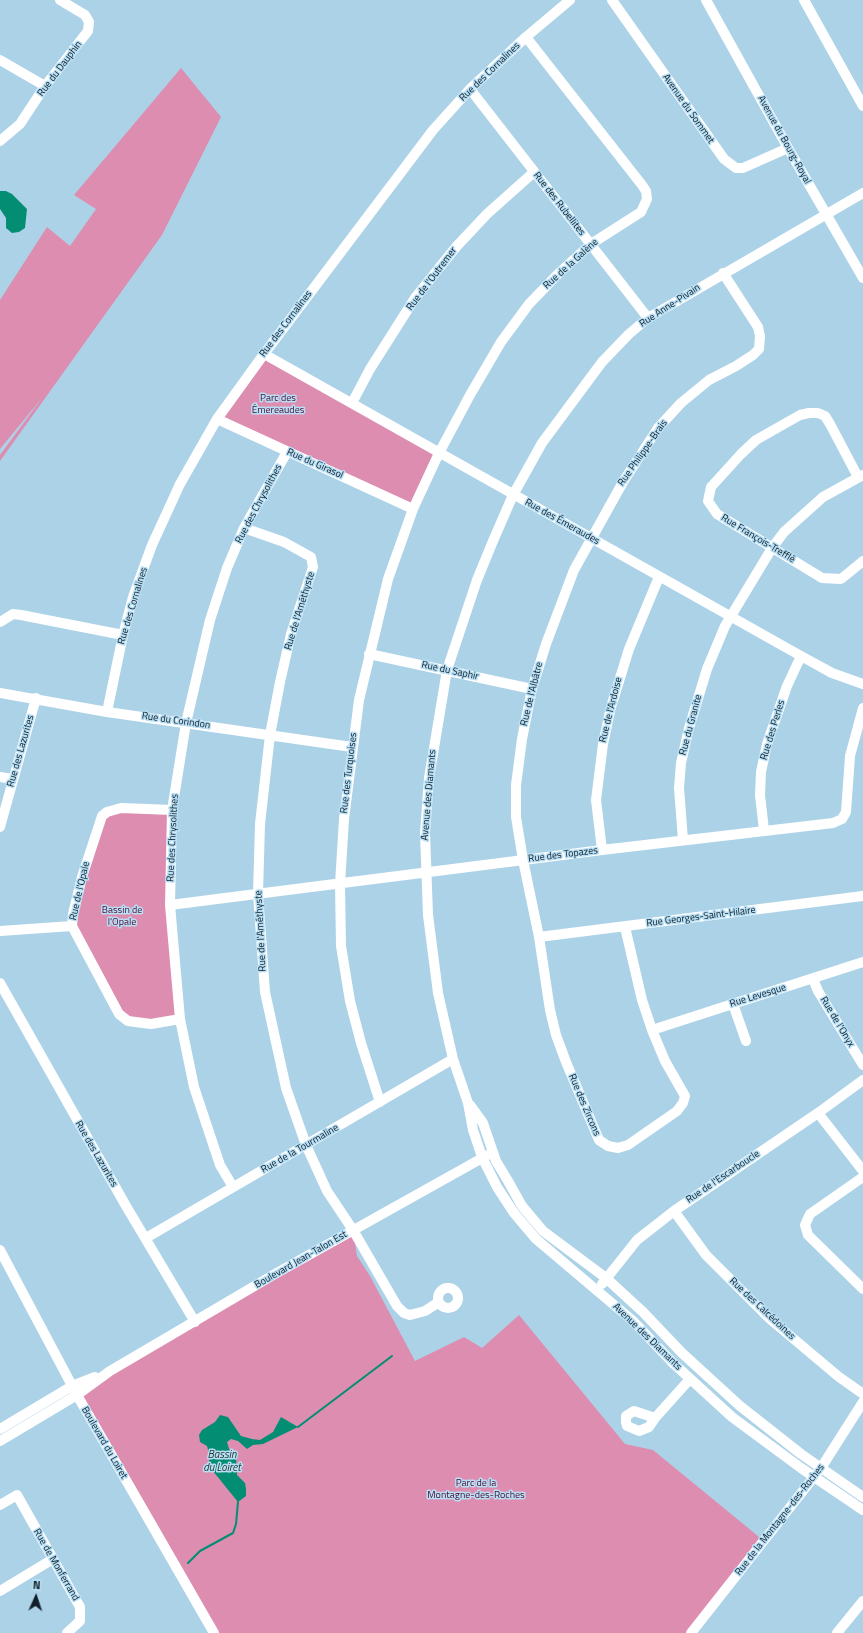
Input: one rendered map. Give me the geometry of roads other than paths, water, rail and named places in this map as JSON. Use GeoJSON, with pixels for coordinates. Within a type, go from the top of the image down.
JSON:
{"type":"FeatureCollection","features":[{"type":"Feature","properties":{"kind":"street","name":"Rue du Dauphin"},"geometry":{"type":"LineString","coordinates":[[0,141],[20,124],[45,86],[86,35],[90,26],[85,15],[60,0]]}},
{"type":"Feature","properties":{"kind":"street","name":"Rue des Cornalines"},"geometry":{"type":"LineString","coordinates":[[108,712],[123,635],[133,597],[152,545],[180,484],[217,419],[264,354],[433,130],[470,89],[526,37],[570,0]]}},
{"type":"Feature","properties":{"kind":"street","name":"Avenue du Sommet"},"geometry":{"type":"LineString","coordinates":[[612,0],[724,159],[736,168],[743,168],[788,148]]}},
{"type":"Feature","properties":{"kind":"street","name":"Avenue du Bourg-Royal"},"geometry":{"type":"LineString","coordinates":[[706,0],[788,148],[863,278]]}},
{"type":"Feature","properties":{"kind":"street"},"geometry":{"type":"LineString","coordinates":[[804,0],[863,106]]}},
{"type":"Feature","properties":{"kind":"street","name":"Rue de la Galène"},"geometry":{"type":"LineString","coordinates":[[439,453],[470,395],[501,342],[529,304],[591,244],[641,212],[647,198],[646,192],[526,37]]}},
{"type":"Feature","properties":{"kind":"street"},"geometry":{"type":"LineString","coordinates":[[0,60],[45,86]]}},
{"type":"Feature","properties":{"kind":"street","name":"Rue des Rubellites"},"geometry":{"type":"LineString","coordinates":[[470,89],[648,318]]}},
{"type":"Feature","properties":{"kind":"street","name":"Rue de l'Outremer"},"geometry":{"type":"LineString","coordinates":[[352,403],[370,369],[416,298],[456,247],[487,214],[534,172]]}},
{"type":"Feature","properties":{"kind":"street","name":"Rue Anne-Pivain"},"geometry":{"type":"LineString","coordinates":[[513,495],[542,443],[572,401],[602,362],[629,334],[648,318],[863,192]]}},
{"type":"Feature","properties":{"kind":"street","name":"Rue Philippe-Brais"},"geometry":{"type":"LineString","coordinates":[[591,538],[622,482],[658,428],[681,403],[709,380],[736,366],[753,355],[759,349],[760,336],[758,327],[723,273]]}},
{"type":"Feature","properties":{"kind":"street","name":"Rue des Émeraudes"},"geometry":{"type":"LineString","coordinates":[[264,354],[801,656],[832,673],[863,684]]}},
{"type":"Feature","properties":{"kind":"street","name":"Rue François-Trefflé"},"geometry":{"type":"LineString","coordinates":[[860,476],[825,416],[818,413],[800,415],[756,440],[740,454],[711,487],[708,501],[717,514],[822,578],[841,579],[863,561]]}},
{"type":"Feature","properties":{"kind":"street","name":"Rue du Girasol"},"geometry":{"type":"LineString","coordinates":[[217,419],[413,509]]}},
{"type":"Feature","properties":{"kind":"street","name":"Rue des Chrysolithes"},"geometry":{"type":"LineString","coordinates":[[233,1187],[220,1165],[194,1086],[180,1019],[170,905],[172,810],[186,723],[210,620],[227,568],[244,528],[287,452]]}},
{"type":"Feature","properties":{"kind":"street","name":"Rue des Turquoises"},"geometry":{"type":"LineString","coordinates":[[380,1102],[361,1044],[350,1001],[341,946],[340,884],[344,819],[359,700],[388,579],[413,509],[439,453]]}},
{"type":"Feature","properties":{"kind":"street","name":"Rue du Granite"},"geometry":{"type":"LineString","coordinates":[[683,840],[679,788],[686,742],[707,669],[725,626],[772,548],[784,532],[823,497],[860,476]]}},
{"type":"Feature","properties":{"kind":"street","name":"Avenue des Diamants"},"geometry":{"type":"LineString","coordinates":[[513,495],[477,580],[447,670],[429,778],[425,833],[425,873],[432,952],[438,993],[453,1059],[468,1103],[473,1130],[482,1157],[502,1193],[536,1239],[633,1320],[690,1379],[732,1417],[814,1477],[863,1510]]}},
{"type":"Feature","properties":{"kind":"street","name":"Rue de l'Améthyste"},"geometry":{"type":"LineString","coordinates":[[244,528],[284,542],[310,557],[313,562],[313,567],[290,641],[270,735],[260,824],[258,894],[264,992],[286,1088],[306,1145],[327,1191],[353,1230],[397,1306],[404,1313],[410,1315],[418,1314],[439,1302]]}},
{"type":"Feature","properties":{"kind":"street","name":"Rue de l'Albâtre"},"geometry":{"type":"LineString","coordinates":[[523,860],[516,817],[516,785],[522,739],[532,689],[562,598],[574,570],[591,538]]}},
{"type":"Feature","properties":{"kind":"street","name":"Rue de l'Ardoise"},"geometry":{"type":"LineString","coordinates":[[602,850],[596,800],[603,744],[611,707],[626,656],[643,612],[659,577]]}},
{"type":"Feature","properties":{"kind":"street"},"geometry":{"type":"LineString","coordinates":[[0,622],[13,614],[123,635]]}},
{"type":"Feature","properties":{"kind":"street","name":"Rue du Saphir"},"geometry":{"type":"LineString","coordinates":[[369,654],[532,689]]}},
{"type":"Feature","properties":{"kind":"street","name":"Rue des Perles"},"geometry":{"type":"LineString","coordinates":[[764,830],[760,795],[761,772],[767,744],[787,686],[801,656]]}},
{"type":"Feature","properties":{"kind":"street","name":"Rue du Corindon"},"geometry":{"type":"LineString","coordinates":[[0,693],[36,698],[108,712],[352,747]]}},
{"type":"Feature","properties":{"kind":"street","name":"Rue des Lazurites"},"geometry":{"type":"LineString","coordinates":[[0,828],[36,698]]}},
{"type":"Feature","properties":{"kind":"street","name":"Rue des Topazes"},"geometry":{"type":"LineString","coordinates":[[170,905],[602,850],[833,823],[842,818],[847,804],[850,756],[863,708]]}},
{"type":"Feature","properties":{"kind":"street"},"geometry":{"type":"LineString","coordinates":[[0,777],[13,779]]}},
{"type":"Feature","properties":{"kind":"street","name":"Rue de l'Opale"},"geometry":{"type":"LineString","coordinates":[[172,810],[121,808],[107,812],[102,816],[82,877],[73,914],[72,926],[119,1014],[128,1021],[151,1024],[180,1019]]}},
{"type":"Feature","properties":{"kind":"street","name":"Rue des Zircons"},"geometry":{"type":"LineString","coordinates":[[523,860],[539,937],[550,1010],[556,1035],[599,1140],[608,1146],[618,1148],[628,1145],[677,1111],[683,1103],[685,1096],[665,1061],[652,1030],[642,1000],[625,927]]}},
{"type":"Feature","properties":{"kind":"street","name":"Rue Georges-Saint-Hilaire"},"geometry":{"type":"LineString","coordinates":[[539,937],[863,896]]}},
{"type":"Feature","properties":{"kind":"street"},"geometry":{"type":"LineString","coordinates":[[0,931],[72,926]]}},
{"type":"Feature","properties":{"kind":"street","name":"Rue Levesque"},"geometry":{"type":"LineString","coordinates":[[652,1030],[863,962]]}},
{"type":"Feature","properties":{"kind":"street","name":"Rue de l'Onyx"},"geometry":{"type":"LineString","coordinates":[[813,979],[818,992],[863,1065]]}},
{"type":"Feature","properties":{"kind":"street","name":"Rue des Lazurites"},"geometry":{"type":"LineString","coordinates":[[0,984],[195,1322]]}},
{"type":"Feature","properties":{"kind":"street"},"geometry":{"type":"LineString","coordinates":[[733,1004],[746,1041]]}},
{"type":"Feature","properties":{"kind":"street","name":"Rue de la Tourmaline"},"geometry":{"type":"LineString","coordinates":[[146,1238],[453,1059]]}},
{"type":"Feature","properties":{"kind":"street","name":"Rue de l'Escarboucle"},"geometry":{"type":"LineString","coordinates":[[597,1290],[637,1240],[674,1211],[818,1113],[863,1080]]}},
{"type":"Feature","properties":{"kind":"street","name":"Avenue des Diamants"},"geometry":{"type":"LineString","coordinates":[[468,1103],[483,1123],[492,1152],[522,1206],[543,1231],[606,1278],[643,1312],[682,1353],[766,1428],[863,1498]]}},
{"type":"Feature","properties":{"kind":"street"},"geometry":{"type":"LineString","coordinates":[[818,1113],[863,1171]]}},
{"type":"Feature","properties":{"kind":"street","name":"Boulevard Jean-Talon Est"},"geometry":{"type":"LineString","coordinates":[[0,1429],[75,1391],[353,1230],[492,1152]]}},
{"type":"Feature","properties":{"kind":"street"},"geometry":{"type":"LineString","coordinates":[[863,1177],[810,1214],[805,1225],[808,1235],[863,1289]]}},
{"type":"Feature","properties":{"kind":"street","name":"Rue des Calcédoines"},"geometry":{"type":"LineString","coordinates":[[674,1211],[706,1255],[770,1319],[839,1377],[863,1394]]}},
{"type":"Feature","properties":{"kind":"street","name":"Boulevard du Loiret"},"geometry":{"type":"LineString","coordinates":[[0,1250],[75,1391],[214,1633]]}},
{"type":"Feature","properties":{"kind":"street"},"geometry":{"type":"LineString","coordinates":[[655,1418],[690,1379]]}},
{"type":"Feature","properties":{"kind":"street","name":"Boulevard Jean-Talon Est"},"geometry":{"type":"LineString","coordinates":[[0,1441],[75,1391]]}},
{"type":"Feature","properties":{"kind":"street","name":"Rue de la Montagne-des-Roches"},"geometry":{"type":"LineString","coordinates":[[691,1633],[821,1468],[863,1402]]}},
{"type":"Feature","properties":{"kind":"street","name":"Rue de Monferrand"},"geometry":{"type":"LineString","coordinates":[[0,1505],[17,1495],[80,1607],[81,1613],[77,1625],[67,1633]]}},
{"type":"Feature","properties":{"kind":"street"},"geometry":{"type":"LineString","coordinates":[[0,1591],[53,1559]]}},
{"type":"Feature","properties":{"kind":"street"},"geometry":{"type":"LineString","coordinates":[[837,1633],[863,1601]]}},
{"type":"Feature","properties":{"kind":"water"},"geometry":{"type":"Polygon","coordinates":[[[0,191],[6,191],[12,194],[27,209],[25,228],[19,232],[12,233],[6,228],[6,218],[0,209],[0,191]]]}},
{"type":"Feature","properties":{"kind":"water","name":"Bassin du Loiret"},"geometry":{"type":"Polygon","coordinates":[[[220,1415],[228,1417],[241,1436],[252,1439],[260,1440],[273,1432],[281,1417],[298,1427],[263,1444],[253,1445],[247,1449],[238,1441],[231,1439],[227,1442],[229,1449],[236,1455],[237,1475],[245,1483],[246,1496],[238,1502],[208,1465],[210,1457],[207,1446],[200,1442],[199,1435],[202,1430],[215,1422],[220,1415]]]}},
{"type":"Feature","properties":{"kind":"waterway"},"geometry":{"type":"LineString","coordinates":[[298,1427],[392,1356]]}},
{"type":"Feature","properties":{"kind":"waterway"},"geometry":{"type":"LineString","coordinates":[[188,1563],[200,1551],[233,1533],[236,1524],[238,1502]]}},
{"type":"Feature","properties":{"kind":"park label","name":"Parc des Émereaudes"},"geometry":{"type":"Point","coordinates":[278,404]}},
{"type":"Feature","properties":{"kind":"park label","name":"Bassin de l'Opale"},"geometry":{"type":"Point","coordinates":[122,916]}},
{"type":"Feature","properties":{"kind":"park label","name":"Parc de la Montagne-des-Roches"},"geometry":{"type":"Point","coordinates":[476,1490]}}]}
